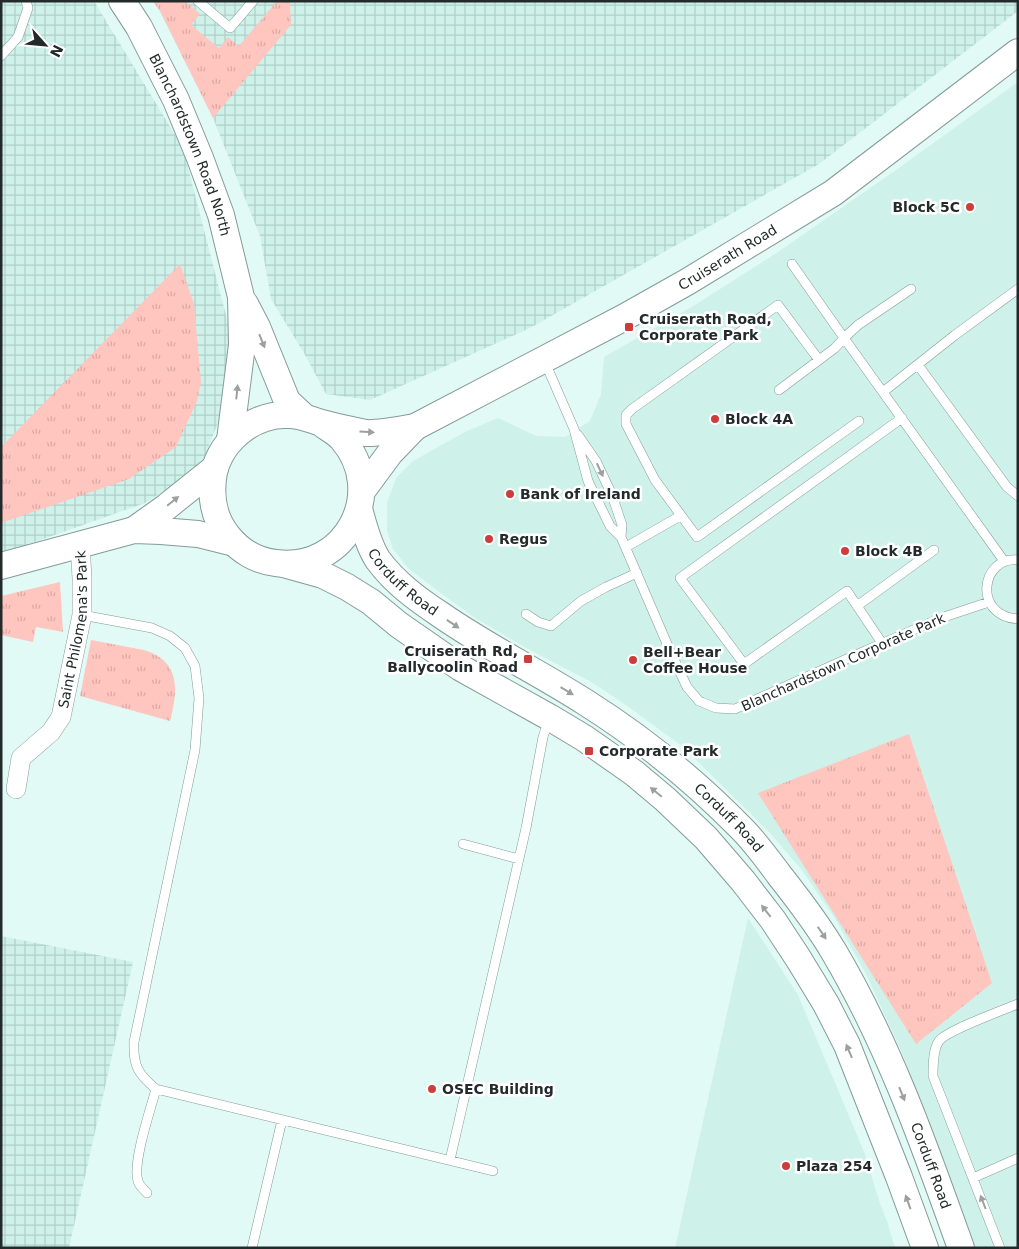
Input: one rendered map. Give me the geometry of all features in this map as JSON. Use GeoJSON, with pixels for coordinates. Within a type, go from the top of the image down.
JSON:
{"type":"FeatureCollection","features":[{"type":"Feature","properties":{"kind":"main road","name":"Blanchardstown Road North"},"geometry":{"type":"LineString","coordinates":[[122,1],[139,27],[176,100],[200,158],[221,216],[241,297],[242,345],[230,440]]}},
{"type":"Feature","properties":{"kind":"main road","name":"Cruiserath Road"},"geometry":{"type":"LineString","coordinates":[[361,500],[390,453],[415,427],[623,318],[686,282],[833,192],[1018,52]]}},
{"type":"Feature","properties":{"kind":"main road","name":"Blanchardstown Road North"},"geometry":{"type":"LineString","coordinates":[[241,297],[257,327],[286,401],[312,420]]}},
{"type":"Feature","properties":{"kind":"main road"},"geometry":{"type":"LineString","coordinates":[[287,565],[313,560],[336,546],[352,528],[361,500],[360,472],[353,455],[341,437],[312,420],[288,414],[272,416],[255,422],[230,440],[222,452],[215,468],[212,481],[212,495],[214,509],[226,534],[234,544],[247,554],[267,562],[287,565],[323,575],[371,602],[399,625],[461,668],[549,717],[634,773],[706,838],[773,920],[826,1004],[847,1046],[925,1248]]}},
{"type":"Feature","properties":{"kind":"main road","name":"Cruiserath Road"},"geometry":{"type":"LineString","coordinates":[[312,420],[369,433],[415,427]]}},
{"type":"Feature","properties":{"kind":"main road"},"geometry":{"type":"LineString","coordinates":[[134,530],[215,468]]}},
{"type":"Feature","properties":{"kind":"main road","name":"Corduff Road"},"geometry":{"type":"LineString","coordinates":[[361,500],[366,534],[376,557],[390,575],[409,593],[467,634],[584,701],[629,730],[706,792],[745,832],[809,914],[834,951],[870,1018],[900,1087],[961,1248]]}},
{"type":"Feature","properties":{"kind":"main road"},"geometry":{"type":"LineString","coordinates":[[1,566],[134,530],[198,534],[234,544]]}},
{"type":"Feature","properties":{"kind":"street","name":"Saint Philomena's Park"},"geometry":{"type":"LineString","coordinates":[[16,789],[22,758],[51,732],[61,718],[82,615],[80,544]]}},
{"type":"Feature","properties":{"kind":"lane"},"geometry":{"type":"LineString","coordinates":[[1,56],[18,37],[28,8],[26,1]]}},
{"type":"Feature","properties":{"kind":"lane"},"geometry":{"type":"LineString","coordinates":[[200,2],[230,28],[254,1]]}},
{"type":"Feature","properties":{"kind":"lane"},"geometry":{"type":"LineString","coordinates":[[792,264],[1004,562]]}},
{"type":"Feature","properties":{"kind":"lane"},"geometry":{"type":"LineString","coordinates":[[779,390],[835,348],[858,326],[911,289]]}},
{"type":"Feature","properties":{"kind":"lane"},"geometry":{"type":"LineString","coordinates":[[883,392],[1018,289]]}},
{"type":"Feature","properties":{"kind":"lane"},"geometry":{"type":"LineString","coordinates":[[819,360],[778,306],[632,409],[626,415],[626,424],[655,480],[697,537],[859,420]]}},
{"type":"Feature","properties":{"kind":"lane","name":"Blanchardstown Corporate Park"},"geometry":{"type":"LineString","coordinates":[[544,360],[574,429],[588,481],[610,526],[621,537],[626,547],[687,687],[699,701],[716,708],[735,709],[941,618],[989,602]]}},
{"type":"Feature","properties":{"kind":"lane"},"geometry":{"type":"LineString","coordinates":[[918,365],[1007,487],[1018,496]]}},
{"type":"Feature","properties":{"kind":"lane"},"geometry":{"type":"LineString","coordinates":[[882,643],[847,590],[744,664],[680,578],[902,418]]}},
{"type":"Feature","properties":{"kind":"lane","name":"Blanchardstown Corporate Park"},"geometry":{"type":"LineString","coordinates":[[574,429],[596,461],[612,495],[622,526],[621,537]]}},
{"type":"Feature","properties":{"kind":"lane"},"geometry":{"type":"LineString","coordinates":[[626,547],[680,516]]}},
{"type":"Feature","properties":{"kind":"lane"},"geometry":{"type":"LineString","coordinates":[[857,606],[934,550]]}},
{"type":"Feature","properties":{"kind":"lane"},"geometry":{"type":"LineString","coordinates":[[1018,560],[1014,559],[1004,562],[996,567],[990,574],[986,592],[994,610],[1010,619],[1018,620]]}},
{"type":"Feature","properties":{"kind":"lane"},"geometry":{"type":"LineString","coordinates":[[526,614],[538,622],[551,626],[581,601],[637,573]]}},
{"type":"Feature","properties":{"kind":"lane"},"geometry":{"type":"LineString","coordinates":[[82,615],[152,628],[170,636],[185,648],[195,666],[199,698],[195,750],[134,1042],[133,1057],[138,1070],[156,1089],[493,1171]]}},
{"type":"Feature","properties":{"kind":"lane"},"geometry":{"type":"LineString","coordinates":[[450,1160],[520,859],[542,737],[549,717]]}},
{"type":"Feature","properties":{"kind":"lane"},"geometry":{"type":"LineString","coordinates":[[463,844],[520,859]]}},
{"type":"Feature","properties":{"kind":"lane"},"geometry":{"type":"LineString","coordinates":[[1000,1248],[933,1076],[933,1058],[939,1041],[955,1030],[1018,1004]]}},
{"type":"Feature","properties":{"kind":"lane"},"geometry":{"type":"LineString","coordinates":[[148,1193],[137,1180],[136,1167],[156,1089]]}},
{"type":"Feature","properties":{"kind":"lane"},"geometry":{"type":"LineString","coordinates":[[252,1248],[282,1120]]}},
{"type":"Feature","properties":{"kind":"lane"},"geometry":{"type":"LineString","coordinates":[[973,1178],[1018,1158]]}},
{"type":"Feature","properties":{"kind":"shaded area"},"geometry":{"type":"Polygon","coordinates":[[[1,1],[94,1],[183,148],[231,335],[229,395],[200,468],[145,503],[1,554],[1,1]]]}},
{"type":"Feature","properties":{"kind":"shaded area"},"geometry":{"type":"Polygon","coordinates":[[[153,1],[1018,1],[1018,11],[819,164],[530,328],[370,400],[326,394],[304,353],[271,299],[260,236],[213,118],[161,13],[153,1]]]}},
{"type":"Feature","properties":{"kind":"shaded area"},"geometry":{"type":"Polygon","coordinates":[[[1018,82],[1018,1248],[968,1248],[903,1055],[866,974],[834,917],[801,869],[770,833],[682,746],[593,683],[528,649],[475,618],[408,568],[393,549],[387,531],[387,503],[396,478],[413,461],[465,432],[498,418],[536,436],[565,437],[590,421],[601,394],[604,357],[695,305],[778,252],[1018,82]]]}},
{"type":"Feature","properties":{"kind":"shaded area"},"geometry":{"type":"Polygon","coordinates":[[[748,918],[798,995],[865,1154],[895,1248],[675,1248],[748,918]]]}},
{"type":"Feature","properties":{"kind":"shaded area"},"geometry":{"type":"Polygon","coordinates":[[[1,936],[133,962],[69,1248],[1,1248],[1,936]]]}},
{"type":"Feature","properties":{"kind":"green space"},"geometry":{"type":"Polygon","coordinates":[[[153,1],[185,1],[200,14],[191,25],[219,48],[228,37],[239,46],[277,1],[290,1],[291,25],[213,118],[161,13],[153,1]]]}},
{"type":"Feature","properties":{"kind":"green space"},"geometry":{"type":"Polygon","coordinates":[[[180,264],[194,304],[201,382],[197,401],[176,447],[129,479],[1,523],[1,447],[180,264]]]}},
{"type":"Feature","properties":{"kind":"green space"},"geometry":{"type":"Polygon","coordinates":[[[60,582],[63,632],[36,627],[33,642],[1,635],[1,596],[60,582]]]}},
{"type":"Feature","properties":{"kind":"green space"},"geometry":{"type":"Polygon","coordinates":[[[91,640],[144,650],[156,655],[165,662],[171,669],[175,688],[175,699],[170,721],[80,696],[91,640]]]}},
{"type":"Feature","properties":{"kind":"green space"},"geometry":{"type":"Polygon","coordinates":[[[909,734],[992,983],[916,1044],[758,793],[909,734]]]}},
{"type":"Feature","properties":{"kind":"place","name":"Block 5C"},"geometry":{"type":"Point","coordinates":[970,207]}},
{"type":"Feature","properties":{"kind":"place","name":"Cruiserath Road, Corporate Park"},"geometry":{"type":"Point","coordinates":[629,327]}},
{"type":"Feature","properties":{"kind":"place","name":"Block 4A"},"geometry":{"type":"Point","coordinates":[715,419]}},
{"type":"Feature","properties":{"kind":"place","name":"Bank of Ireland"},"geometry":{"type":"Point","coordinates":[510,494]}},
{"type":"Feature","properties":{"kind":"place","name":"Regus"},"geometry":{"type":"Point","coordinates":[489,539]}},
{"type":"Feature","properties":{"kind":"place","name":"Block 4B"},"geometry":{"type":"Point","coordinates":[845,551]}},
{"type":"Feature","properties":{"kind":"place","name":"Cruiserath Rd, Ballycoolin Road"},"geometry":{"type":"Point","coordinates":[528,659]}},
{"type":"Feature","properties":{"kind":"place","name":"Bell+Bear Coffee House"},"geometry":{"type":"Point","coordinates":[633,660]}},
{"type":"Feature","properties":{"kind":"place","name":"Corporate Park"},"geometry":{"type":"Point","coordinates":[589,751]}},
{"type":"Feature","properties":{"kind":"place","name":"OSEC Building"},"geometry":{"type":"Point","coordinates":[432,1089]}},
{"type":"Feature","properties":{"kind":"place","name":"Plaza 254"},"geometry":{"type":"Point","coordinates":[786,1166]}}]}
